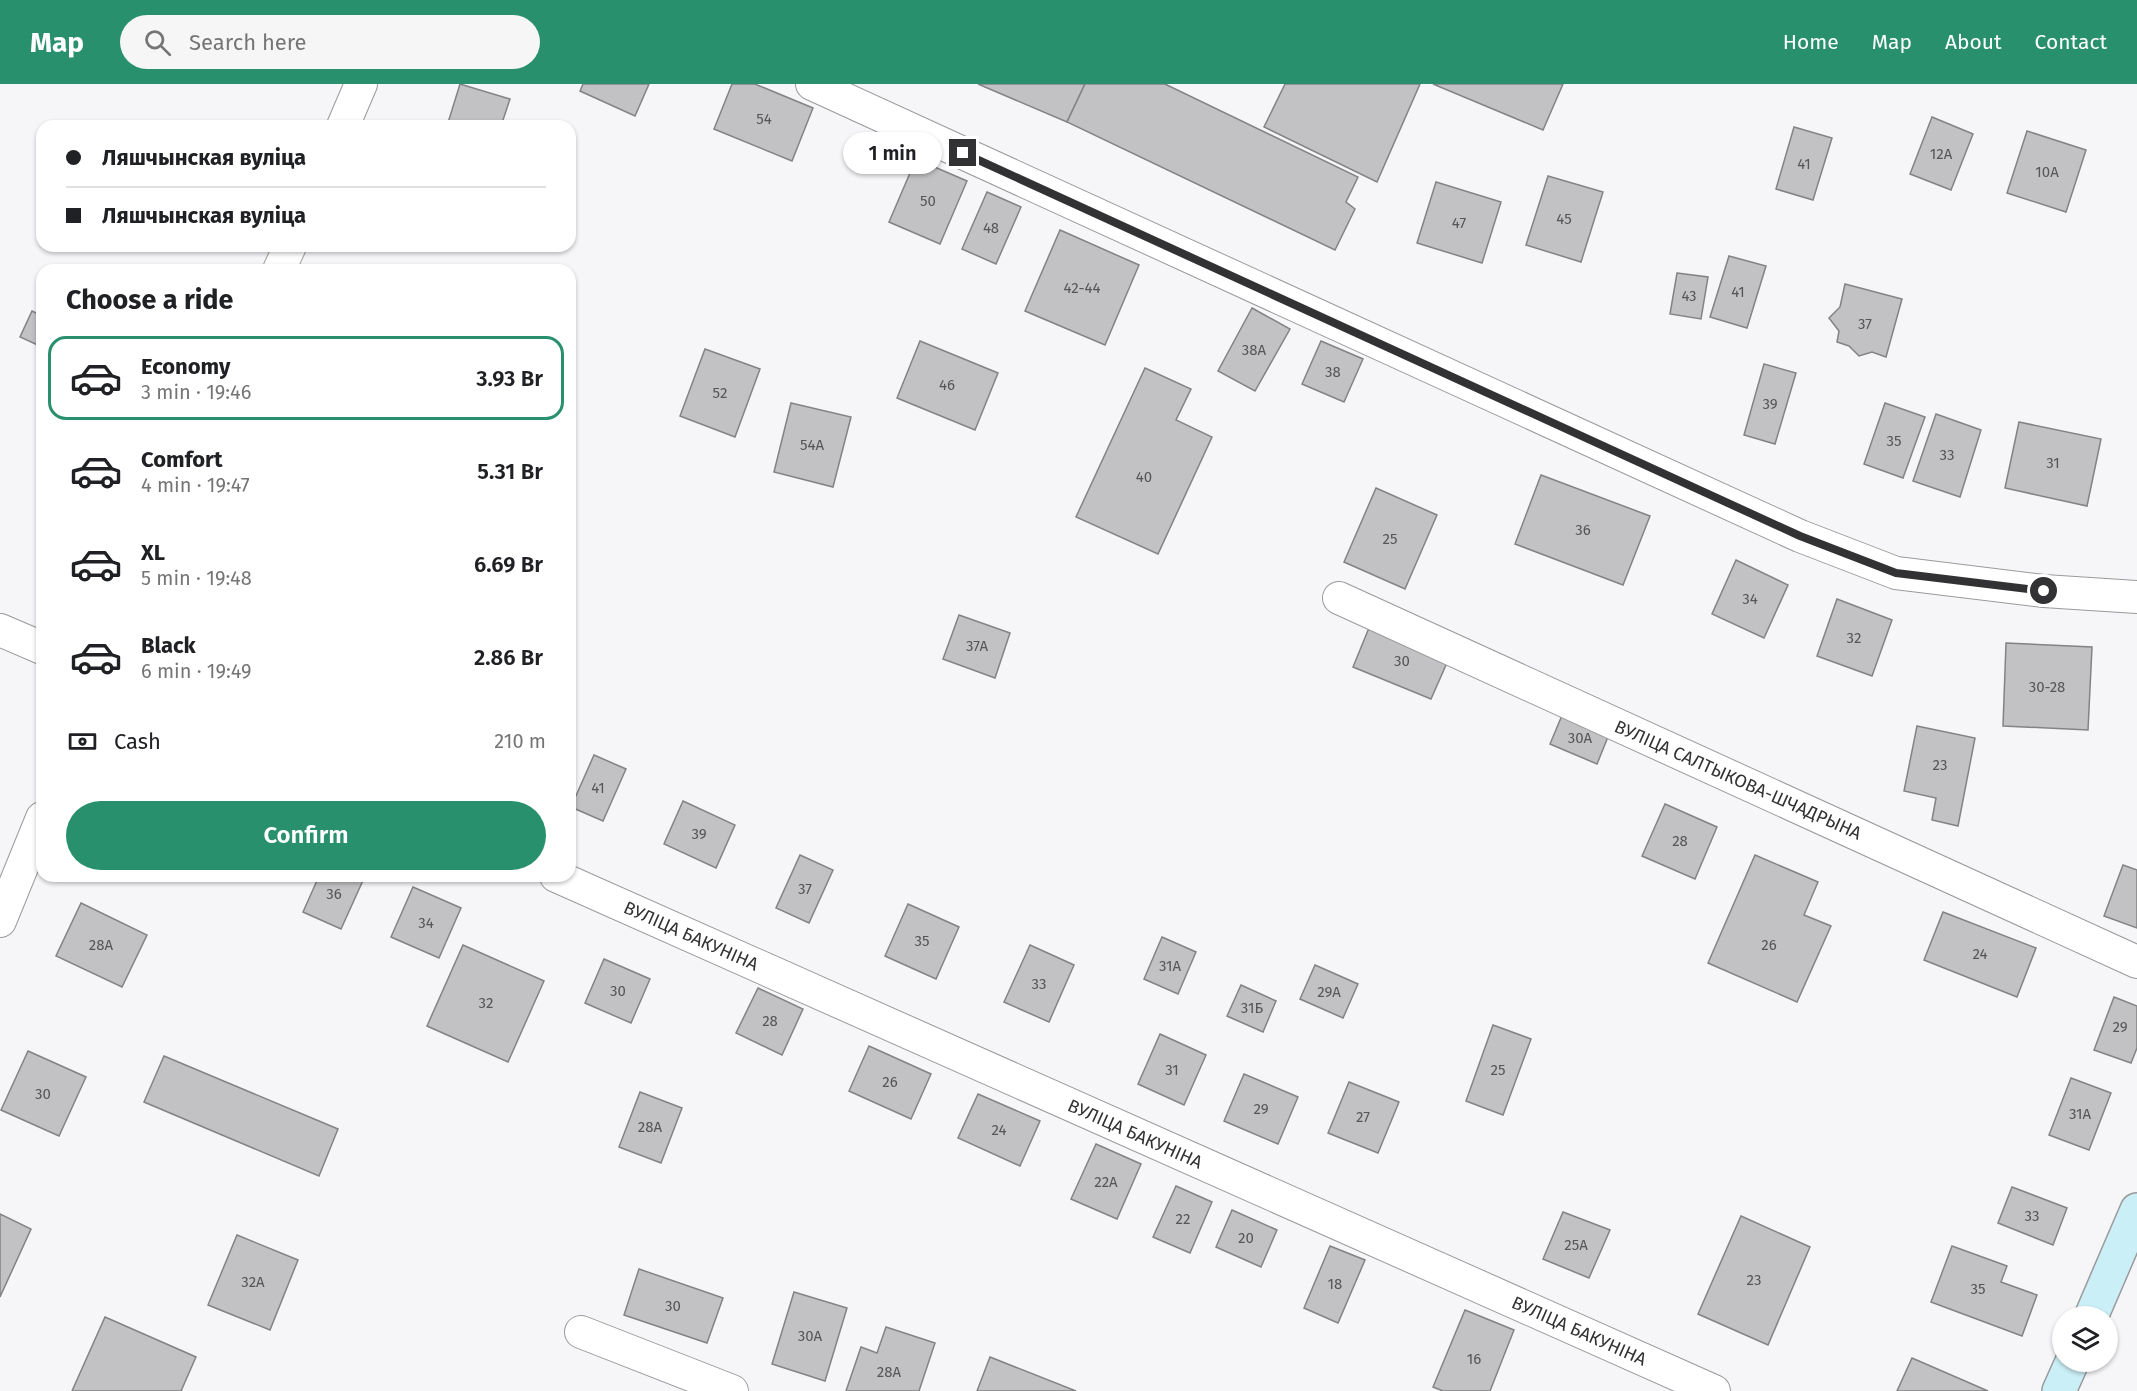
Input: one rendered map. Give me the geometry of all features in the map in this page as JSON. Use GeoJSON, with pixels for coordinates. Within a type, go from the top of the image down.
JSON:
{"type":"FeatureCollection","features":[{"type":"Feature","properties":{"kind":"street"},"geometry":{"type":"LineString","coordinates":[[346,120],[361,84]]}},
{"type":"Feature","properties":{"kind":"street"},"geometry":{"type":"LineString","coordinates":[[813,84],[1800,536],[1896,573],[2044,591],[2137,597]]}},
{"type":"Feature","properties":{"kind":"street","name":"ВУЛІЦА САЛТЫКОВА-ШЧАДРЫНА"},"geometry":{"type":"LineString","coordinates":[[1339,598],[2137,962]]}},
{"type":"Feature","properties":{"kind":"street"},"geometry":{"type":"LineString","coordinates":[[0,630],[36,645]]}},
{"type":"Feature","properties":{"kind":"street"},"geometry":{"type":"LineString","coordinates":[[0,921],[36,833]]}},
{"type":"Feature","properties":{"kind":"street","name":"ВУЛІЦА БАКУНІНА"},"geometry":{"type":"LineString","coordinates":[[569,882],[1714,1391]]}},
{"type":"Feature","properties":{"kind":"street"},"geometry":{"type":"LineString","coordinates":[[2096,1306],[2137,1210]]}},
{"type":"Feature","properties":{"kind":"street"},"geometry":{"type":"LineString","coordinates":[[581,1332],[732,1391]]}},
{"type":"Feature","properties":{"kind":"street"},"geometry":{"type":"LineString","coordinates":[[2059,1391],[2068,1372]]}},
{"type":"Feature","properties":{"kind":"building"},"geometry":{"type":"Polygon","coordinates":[[[460,84],[510,99],[503,120],[449,120],[460,84]]]}},
{"type":"Feature","properties":{"kind":"building"},"geometry":{"type":"Polygon","coordinates":[[[583,84],[649,84],[635,116],[580,91],[583,84]]]}},
{"type":"Feature","properties":{"kind":"building"},"geometry":{"type":"Polygon","coordinates":[[[732,84],[755,84],[813,108],[792,161],[714,129],[732,84]]]}},
{"type":"Feature","properties":{"kind":"building"},"geometry":{"type":"Polygon","coordinates":[[[978,84],[1085,84],[1067,122],[978,84]]]}},
{"type":"Feature","properties":{"kind":"building"},"geometry":{"type":"Polygon","coordinates":[[[1085,84],[1165,84],[1358,177],[1346,202],[1355,209],[1335,250],[1067,122],[1085,84]]]}},
{"type":"Feature","properties":{"kind":"building"},"geometry":{"type":"Polygon","coordinates":[[[1285,84],[1420,84],[1377,182],[1264,127],[1285,84]]]}},
{"type":"Feature","properties":{"kind":"building"},"geometry":{"type":"Polygon","coordinates":[[[1433,84],[1563,84],[1543,130],[1433,84]]]}},
{"type":"Feature","properties":{"kind":"building"},"geometry":{"type":"Polygon","coordinates":[[[1932,117],[1973,134],[1951,190],[1910,174],[1932,117]]]}},
{"type":"Feature","properties":{"kind":"building"},"geometry":{"type":"Polygon","coordinates":[[[1794,127],[1832,138],[1813,200],[1776,189],[1794,127]]]}},
{"type":"Feature","properties":{"kind":"building"},"geometry":{"type":"Polygon","coordinates":[[[2027,131],[2086,150],[2066,212],[2007,193],[2027,131]]]}},
{"type":"Feature","properties":{"kind":"building"},"geometry":{"type":"Polygon","coordinates":[[[916,159],[967,181],[940,244],[889,222],[916,159]]]}},
{"type":"Feature","properties":{"kind":"building"},"geometry":{"type":"Polygon","coordinates":[[[1548,176],[1603,192],[1581,262],[1526,245],[1548,176]]]}},
{"type":"Feature","properties":{"kind":"building"},"geometry":{"type":"Polygon","coordinates":[[[1436,182],[1501,202],[1482,263],[1417,243],[1436,182]]]}},
{"type":"Feature","properties":{"kind":"building"},"geometry":{"type":"Polygon","coordinates":[[[987,192],[1021,207],[996,264],[962,249],[987,192]]]}},
{"type":"Feature","properties":{"kind":"building"},"geometry":{"type":"Polygon","coordinates":[[[1060,230],[1139,265],[1105,345],[1025,311],[1060,230]]]}},
{"type":"Feature","properties":{"kind":"building"},"geometry":{"type":"Polygon","coordinates":[[[1729,256],[1766,266],[1747,328],[1710,317],[1729,256]]]}},
{"type":"Feature","properties":{"kind":"building"},"geometry":{"type":"Polygon","coordinates":[[[1677,273],[1708,277],[1701,319],[1670,314],[1677,273]]]}},
{"type":"Feature","properties":{"kind":"building"},"geometry":{"type":"Polygon","coordinates":[[[1845,284],[1902,299],[1886,357],[1872,352],[1859,356],[1849,346],[1837,342],[1839,331],[1829,318],[1840,307],[1845,284]]]}},
{"type":"Feature","properties":{"kind":"building"},"geometry":{"type":"Polygon","coordinates":[[[1252,308],[1290,329],[1255,391],[1218,371],[1252,308]]]}},
{"type":"Feature","properties":{"kind":"building"},"geometry":{"type":"Polygon","coordinates":[[[32,311],[36,313],[36,344],[20,337],[32,311]]]}},
{"type":"Feature","properties":{"kind":"building"},"geometry":{"type":"Polygon","coordinates":[[[920,341],[998,373],[975,430],[897,398],[920,341]]]}},
{"type":"Feature","properties":{"kind":"building"},"geometry":{"type":"Polygon","coordinates":[[[1321,341],[1363,359],[1344,402],[1302,384],[1321,341]]]}},
{"type":"Feature","properties":{"kind":"building"},"geometry":{"type":"Polygon","coordinates":[[[705,349],[760,369],[735,437],[680,416],[705,349]]]}},
{"type":"Feature","properties":{"kind":"building"},"geometry":{"type":"Polygon","coordinates":[[[1764,364],[1796,373],[1775,444],[1744,435],[1764,364]]]}},
{"type":"Feature","properties":{"kind":"building"},"geometry":{"type":"Polygon","coordinates":[[[1145,368],[1191,389],[1176,420],[1212,437],[1158,554],[1076,517],[1145,368]]]}},
{"type":"Feature","properties":{"kind":"building"},"geometry":{"type":"Polygon","coordinates":[[[791,403],[851,417],[833,487],[774,472],[791,403]]]}},
{"type":"Feature","properties":{"kind":"building"},"geometry":{"type":"Polygon","coordinates":[[[1885,403],[1925,417],[1903,478],[1864,464],[1885,403]]]}},
{"type":"Feature","properties":{"kind":"building"},"geometry":{"type":"Polygon","coordinates":[[[1936,414],[1981,430],[1960,497],[1913,481],[1936,414]]]}},
{"type":"Feature","properties":{"kind":"building"},"geometry":{"type":"Polygon","coordinates":[[[2019,422],[2101,439],[2087,506],[2005,488],[2019,422]]]}},
{"type":"Feature","properties":{"kind":"building"},"geometry":{"type":"Polygon","coordinates":[[[1541,475],[1650,516],[1623,585],[1515,544],[1541,475]]]}},
{"type":"Feature","properties":{"kind":"building"},"geometry":{"type":"Polygon","coordinates":[[[1376,488],[1437,515],[1405,589],[1344,562],[1376,488]]]}},
{"type":"Feature","properties":{"kind":"building"},"geometry":{"type":"Polygon","coordinates":[[[1736,560],[1788,585],[1764,638],[1712,614],[1736,560]]]}},
{"type":"Feature","properties":{"kind":"building"},"geometry":{"type":"Polygon","coordinates":[[[1837,599],[1892,620],[1872,676],[1817,656],[1837,599]]]}},
{"type":"Feature","properties":{"kind":"building"},"geometry":{"type":"Polygon","coordinates":[[[959,615],[1010,633],[995,678],[943,659],[959,615]]]}},
{"type":"Feature","properties":{"kind":"building"},"geometry":{"type":"Polygon","coordinates":[[[1371,623],[1450,656],[1431,699],[1353,667],[1371,623]]]}},
{"type":"Feature","properties":{"kind":"building"},"geometry":{"type":"Polygon","coordinates":[[[2006,643],[2092,647],[2088,730],[2003,726],[2006,643]]]}},
{"type":"Feature","properties":{"kind":"building"},"geometry":{"type":"Polygon","coordinates":[[[1563,713],[1610,732],[1597,764],[1550,744],[1563,713]]]}},
{"type":"Feature","properties":{"kind":"building"},"geometry":{"type":"Polygon","coordinates":[[[1917,726],[1975,738],[1958,826],[1932,820],[1936,798],[1904,791],[1917,726]]]}},
{"type":"Feature","properties":{"kind":"building"},"geometry":{"type":"Polygon","coordinates":[[[594,755],[626,769],[603,821],[576,809],[576,796],[594,755]]]}},
{"type":"Feature","properties":{"kind":"building"},"geometry":{"type":"Polygon","coordinates":[[[683,801],[735,825],[716,868],[664,844],[683,801]]]}},
{"type":"Feature","properties":{"kind":"building"},"geometry":{"type":"Polygon","coordinates":[[[1665,804],[1717,827],[1695,879],[1642,856],[1665,804]]]}},
{"type":"Feature","properties":{"kind":"building"},"geometry":{"type":"Polygon","coordinates":[[[800,855],[833,870],[809,923],[776,908],[800,855]]]}},
{"type":"Feature","properties":{"kind":"building"},"geometry":{"type":"Polygon","coordinates":[[[1755,855],[1818,882],[1804,915],[1831,926],[1797,1002],[1708,963],[1755,855]]]}},
{"type":"Feature","properties":{"kind":"building"},"geometry":{"type":"Polygon","coordinates":[[[2123,865],[2137,870],[2137,928],[2104,916],[2123,865]]]}},
{"type":"Feature","properties":{"kind":"building"},"geometry":{"type":"Polygon","coordinates":[[[316,882],[362,882],[341,929],[303,912],[316,882]]]}},
{"type":"Feature","properties":{"kind":"building"},"geometry":{"type":"Polygon","coordinates":[[[413,887],[461,908],[439,958],[391,937],[413,887]]]}},
{"type":"Feature","properties":{"kind":"building"},"geometry":{"type":"Polygon","coordinates":[[[81,903],[147,935],[122,987],[56,956],[81,903]]]}},
{"type":"Feature","properties":{"kind":"building"},"geometry":{"type":"Polygon","coordinates":[[[908,904],[959,927],[936,979],[885,956],[908,904]]]}},
{"type":"Feature","properties":{"kind":"building"},"geometry":{"type":"Polygon","coordinates":[[[1943,912],[2036,948],[2017,997],[1924,960],[1943,912]]]}},
{"type":"Feature","properties":{"kind":"building"},"geometry":{"type":"Polygon","coordinates":[[[1162,937],[1196,952],[1178,994],[1144,979],[1162,937]]]}},
{"type":"Feature","properties":{"kind":"building"},"geometry":{"type":"Polygon","coordinates":[[[463,945],[544,981],[508,1062],[427,1026],[463,945]]]}},
{"type":"Feature","properties":{"kind":"building"},"geometry":{"type":"Polygon","coordinates":[[[1030,945],[1074,965],[1049,1022],[1004,1002],[1030,945]]]}},
{"type":"Feature","properties":{"kind":"building"},"geometry":{"type":"Polygon","coordinates":[[[604,959],[650,979],[631,1023],[585,1003],[604,959]]]}},
{"type":"Feature","properties":{"kind":"building"},"geometry":{"type":"Polygon","coordinates":[[[1315,965],[1358,984],[1343,1018],[1300,999],[1315,965]]]}},
{"type":"Feature","properties":{"kind":"building"},"geometry":{"type":"Polygon","coordinates":[[[1241,985],[1276,1001],[1263,1032],[1227,1016],[1241,985]]]}},
{"type":"Feature","properties":{"kind":"building"},"geometry":{"type":"Polygon","coordinates":[[[758,988],[803,1009],[782,1055],[736,1033],[758,988]]]}},
{"type":"Feature","properties":{"kind":"building"},"geometry":{"type":"Polygon","coordinates":[[[2114,997],[2137,1006],[2137,1048],[2131,1063],[2094,1050],[2114,997]]]}},
{"type":"Feature","properties":{"kind":"building"},"geometry":{"type":"Polygon","coordinates":[[[1493,1025],[1531,1039],[1503,1115],[1466,1101],[1493,1025]]]}},
{"type":"Feature","properties":{"kind":"building"},"geometry":{"type":"Polygon","coordinates":[[[1160,1034],[1206,1055],[1184,1105],[1138,1084],[1160,1034]]]}},
{"type":"Feature","properties":{"kind":"building"},"geometry":{"type":"Polygon","coordinates":[[[869,1046],[931,1074],[911,1119],[849,1091],[869,1046]]]}},
{"type":"Feature","properties":{"kind":"building"},"geometry":{"type":"Polygon","coordinates":[[[28,1051],[86,1077],[59,1136],[1,1110],[28,1051]]]}},
{"type":"Feature","properties":{"kind":"building"},"geometry":{"type":"Polygon","coordinates":[[[164,1056],[338,1129],[319,1176],[144,1102],[164,1056]]]}},
{"type":"Feature","properties":{"kind":"building"},"geometry":{"type":"Polygon","coordinates":[[[1244,1074],[1298,1097],[1278,1144],[1224,1121],[1244,1074]]]}},
{"type":"Feature","properties":{"kind":"building"},"geometry":{"type":"Polygon","coordinates":[[[2071,1078],[2111,1093],[2089,1150],[2049,1135],[2071,1078]]]}},
{"type":"Feature","properties":{"kind":"building"},"geometry":{"type":"Polygon","coordinates":[[[1349,1082],[1399,1102],[1378,1153],[1328,1133],[1349,1082]]]}},
{"type":"Feature","properties":{"kind":"building"},"geometry":{"type":"Polygon","coordinates":[[[640,1092],[682,1108],[661,1163],[619,1147],[640,1092]]]}},
{"type":"Feature","properties":{"kind":"building"},"geometry":{"type":"Polygon","coordinates":[[[978,1094],[1040,1121],[1020,1166],[958,1138],[978,1094]]]}},
{"type":"Feature","properties":{"kind":"building"},"geometry":{"type":"Polygon","coordinates":[[[1096,1144],[1141,1164],[1117,1219],[1071,1199],[1096,1144]]]}},
{"type":"Feature","properties":{"kind":"building"},"geometry":{"type":"Polygon","coordinates":[[[1176,1186],[1212,1202],[1190,1253],[1153,1237],[1176,1186]]]}},
{"type":"Feature","properties":{"kind":"building"},"geometry":{"type":"Polygon","coordinates":[[[2012,1187],[2067,1208],[2053,1245],[1998,1223],[2012,1187]]]}},
{"type":"Feature","properties":{"kind":"building"},"geometry":{"type":"Polygon","coordinates":[[[1232,1210],[1277,1230],[1261,1267],[1216,1247],[1232,1210]]]}},
{"type":"Feature","properties":{"kind":"building"},"geometry":{"type":"Polygon","coordinates":[[[1563,1212],[1610,1230],[1589,1278],[1543,1259],[1563,1212]]]}},
{"type":"Feature","properties":{"kind":"building"},"geometry":{"type":"Polygon","coordinates":[[[0,1214],[31,1229],[0,1297],[0,1214]]]}},
{"type":"Feature","properties":{"kind":"building"},"geometry":{"type":"Polygon","coordinates":[[[1741,1216],[1810,1247],[1768,1345],[1698,1314],[1741,1216]]]}},
{"type":"Feature","properties":{"kind":"building"},"geometry":{"type":"Polygon","coordinates":[[[237,1235],[298,1260],[270,1330],[208,1305],[237,1235]]]}},
{"type":"Feature","properties":{"kind":"building"},"geometry":{"type":"Polygon","coordinates":[[[1330,1246],[1365,1260],[1338,1323],[1304,1308],[1330,1246]]]}},
{"type":"Feature","properties":{"kind":"building"},"geometry":{"type":"Polygon","coordinates":[[[1952,1246],[2007,1266],[2001,1282],[2037,1295],[2022,1336],[1931,1302],[1952,1246]]]}},
{"type":"Feature","properties":{"kind":"building"},"geometry":{"type":"Polygon","coordinates":[[[639,1269],[723,1298],[707,1343],[624,1315],[639,1269]]]}},
{"type":"Feature","properties":{"kind":"building"},"geometry":{"type":"Polygon","coordinates":[[[794,1292],[847,1308],[825,1381],[772,1364],[794,1292]]]}},
{"type":"Feature","properties":{"kind":"building"},"geometry":{"type":"Polygon","coordinates":[[[1465,1310],[1514,1330],[1490,1391],[1443,1391],[1433,1387],[1465,1310]]]}},
{"type":"Feature","properties":{"kind":"building"},"geometry":{"type":"Polygon","coordinates":[[[105,1317],[196,1357],[181,1391],[72,1391],[105,1317]]]}},
{"type":"Feature","properties":{"kind":"building"},"geometry":{"type":"Polygon","coordinates":[[[886,1327],[935,1343],[919,1391],[846,1391],[861,1347],[877,1353],[886,1327]]]}},
{"type":"Feature","properties":{"kind":"building"},"geometry":{"type":"Polygon","coordinates":[[[990,1357],[1076,1391],[977,1391],[990,1357]]]}},
{"type":"Feature","properties":{"kind":"building"},"geometry":{"type":"Polygon","coordinates":[[[1912,1358],[1988,1391],[1897,1391],[1912,1358]]]}},
{"type":"Feature","properties":{"kind":"route"},"geometry":{"type":"LineString","coordinates":[[963,153],[1800,536],[1896,573],[2044,591]]}}]}
